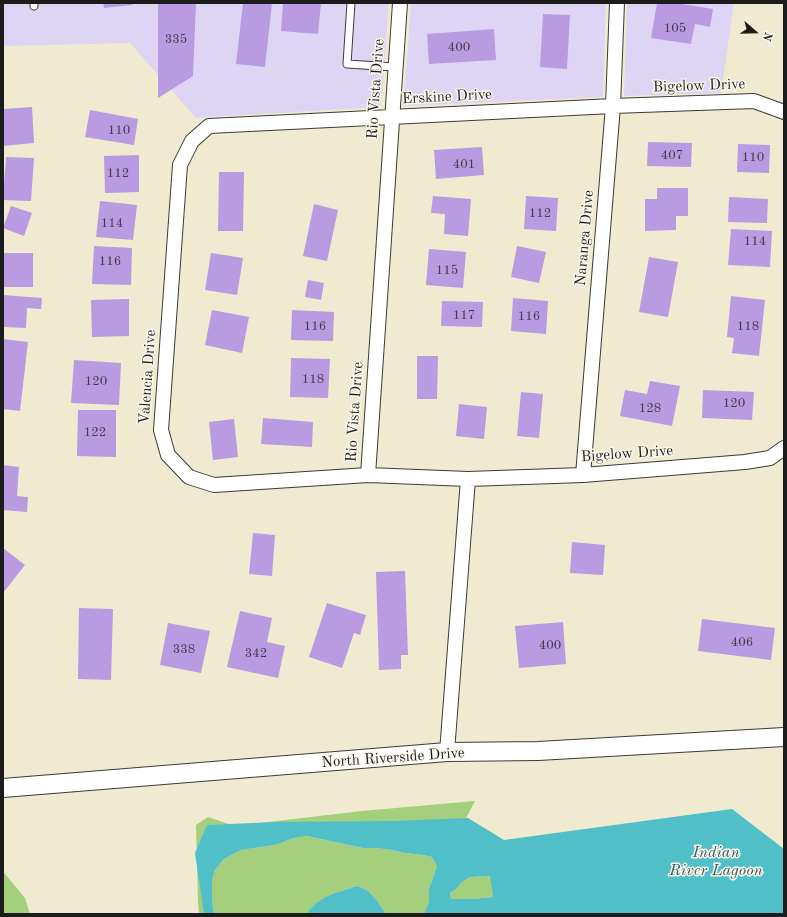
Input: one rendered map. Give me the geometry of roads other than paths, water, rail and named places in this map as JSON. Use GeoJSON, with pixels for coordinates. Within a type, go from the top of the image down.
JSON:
{"type":"FeatureCollection","features":[{"type":"Feature","properties":{"kind":"street","name":"Rio Vista Drive"},"geometry":{"type":"LineString","coordinates":[[400,3],[391,116],[368,474],[468,479]]}},
{"type":"Feature","properties":{"kind":"street","name":"Naranga Drive"},"geometry":{"type":"LineString","coordinates":[[583,475],[613,106],[617,3]]}},
{"type":"Feature","properties":{"kind":"street","name":"Bigelow Drive"},"geometry":{"type":"LineString","coordinates":[[613,106],[754,102],[784,112]]}},
{"type":"Feature","properties":{"kind":"street","name":"Erskine Drive"},"geometry":{"type":"LineString","coordinates":[[192,141],[209,126],[613,106]]}},
{"type":"Feature","properties":{"kind":"street","name":"Valencia Drive"},"geometry":{"type":"LineString","coordinates":[[192,141],[180,165],[161,430],[168,455],[190,477],[214,485],[368,474]]}},
{"type":"Feature","properties":{"kind":"street","name":"Bigelow Drive"},"geometry":{"type":"LineString","coordinates":[[468,479],[583,475],[745,462],[770,458],[784,448]]}},
{"type":"Feature","properties":{"kind":"street"},"geometry":{"type":"LineString","coordinates":[[447,752],[468,479]]}},
{"type":"Feature","properties":{"kind":"street","name":"North Riverside Drive"},"geometry":{"type":"LineString","coordinates":[[3,788],[447,752],[538,750],[784,737]]}},
{"type":"Feature","properties":{"kind":"lane"},"geometry":{"type":"LineString","coordinates":[[351,3],[347,64],[395,67]]}},
{"type":"Feature","properties":{"kind":"water","name":"Indian River Lagoon"},"geometry":{"type":"Polygon","coordinates":[[[732,809],[784,849],[784,914],[424,914],[429,902],[429,889],[437,866],[432,857],[392,850],[363,848],[307,836],[294,838],[275,845],[241,850],[224,859],[215,870],[212,880],[214,914],[204,914],[195,853],[207,825],[276,822],[394,821],[468,818],[504,840],[732,809]],[[490,876],[470,877],[450,893],[451,899],[493,897],[490,876]]]}},
{"type":"Feature","properties":{"kind":"water"},"geometry":{"type":"Polygon","coordinates":[[[357,886],[367,890],[376,899],[386,914],[307,914],[316,903],[322,899],[357,886]]]}}]}
